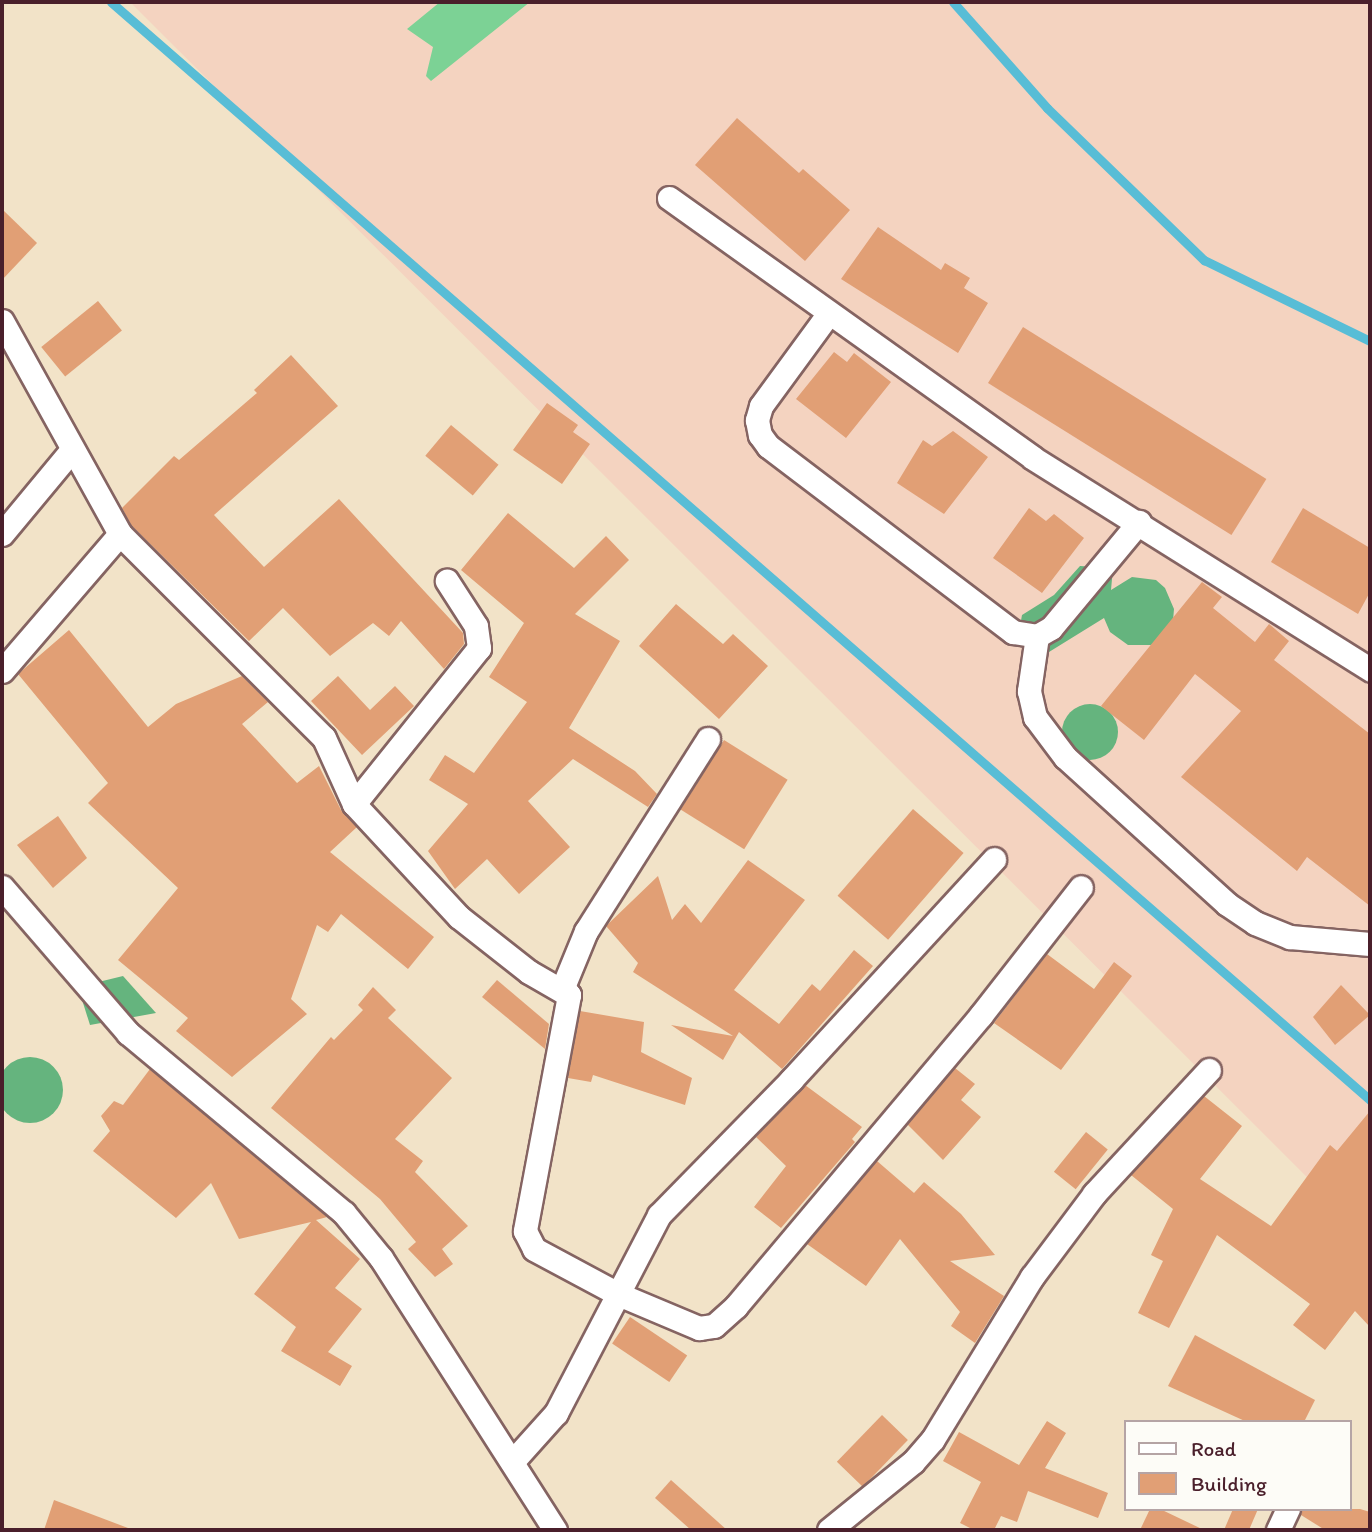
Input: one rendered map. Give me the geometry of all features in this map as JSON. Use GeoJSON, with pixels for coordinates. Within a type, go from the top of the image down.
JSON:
{"type":"FeatureCollection","features":[{"type":"Feature","properties":{"kind":"street"},"geometry":{"type":"LineString","coordinates":[[669,198],[1032,458],[1139,522],[1370,669]]}},
{"type":"Feature","properties":{"kind":"street"},"geometry":{"type":"LineString","coordinates":[[829,313],[761,406],[757,420],[760,435],[768,446],[1013,632],[1037,636],[1051,628],[1139,522]]}},
{"type":"Feature","properties":{"kind":"street"},"geometry":{"type":"LineString","coordinates":[[2,321],[71,451],[120,534],[324,737],[354,804],[459,917],[529,972],[569,995]]}},
{"type":"Feature","properties":{"kind":"street"},"geometry":{"type":"LineString","coordinates":[[2,534],[71,451]]}},
{"type":"Feature","properties":{"kind":"street"},"geometry":{"type":"LineString","coordinates":[[2,671],[120,534]]}},
{"type":"Feature","properties":{"kind":"street"},"geometry":{"type":"LineString","coordinates":[[354,804],[479,648],[476,626],[447,580]]}},
{"type":"Feature","properties":{"kind":"street"},"geometry":{"type":"LineString","coordinates":[[1037,636],[1029,691],[1035,718],[1065,757],[1227,904],[1255,923],[1290,937],[1370,944]]}},
{"type":"Feature","properties":{"kind":"street"},"geometry":{"type":"LineString","coordinates":[[708,739],[586,931],[563,987],[569,995],[525,1230],[534,1249],[618,1294],[699,1328],[714,1326],[726,1317],[981,1015],[1081,887]]}},
{"type":"Feature","properties":{"kind":"street"},"geometry":{"type":"LineString","coordinates":[[512,1462],[556,1413],[659,1215],[791,1080],[993,859]]}},
{"type":"Feature","properties":{"kind":"street"},"geometry":{"type":"LineString","coordinates":[[2,887],[128,1033],[344,1213],[381,1258],[555,1530]]}},
{"type":"Feature","properties":{"kind":"street"},"geometry":{"type":"LineString","coordinates":[[829,1530],[913,1462],[933,1439],[1032,1277],[1094,1194],[1209,1070]]}},
{"type":"Feature","properties":{"kind":"street"},"geometry":{"type":"LineString","coordinates":[[1278,1530],[1286,1511]]}},
{"type":"Feature","properties":{"kind":"shaded area"},"geometry":{"type":"Polygon","coordinates":[[[130,2],[1370,2],[1370,1240],[130,2]]]}},
{"type":"Feature","properties":{"kind":"green space"},"geometry":{"type":"Polygon","coordinates":[[[440,2],[530,2],[431,81],[426,76],[433,47],[407,29],[440,2]]]}},
{"type":"Feature","properties":{"kind":"green space"},"geometry":{"type":"Polygon","coordinates":[[[1080,566],[1113,568],[1111,590],[1132,577],[1156,580],[1165,588],[1174,609],[1173,621],[1161,640],[1151,645],[1128,645],[1110,632],[1104,618],[1049,652],[1017,643],[1022,615],[1054,595],[1080,566]]]}},
{"type":"Feature","properties":{"kind":"green space"},"geometry":{"type":"Polygon","coordinates":[[[1084,704],[1096,704],[1110,712],[1118,726],[1116,743],[1110,752],[1096,760],[1084,760],[1067,748],[1062,738],[1062,726],[1074,709],[1084,704]]]}},
{"type":"Feature","properties":{"kind":"green space"},"geometry":{"type":"Polygon","coordinates":[[[123,976],[156,1013],[90,1025],[78,987],[123,976]]]}},
{"type":"Feature","properties":{"kind":"green space"},"geometry":{"type":"Polygon","coordinates":[[[24,1058],[36,1058],[48,1063],[57,1072],[62,1084],[62,1096],[57,1108],[48,1117],[36,1122],[24,1122],[12,1117],[-1,1099],[-1,1081],[3,1072],[12,1063],[24,1058]]]}},
{"type":"Feature","properties":{"kind":"building"},"geometry":{"type":"Polygon","coordinates":[[[737,118],[799,173],[803,169],[850,210],[805,261],[695,165],[737,118]]]}},
{"type":"Feature","properties":{"kind":"building"},"geometry":{"type":"Polygon","coordinates":[[[2,209],[37,243],[2,280],[2,209]]]}},
{"type":"Feature","properties":{"kind":"building"},"geometry":{"type":"Polygon","coordinates":[[[878,227],[941,270],[945,263],[970,278],[964,288],[988,303],[958,353],[841,279],[878,227]]]}},
{"type":"Feature","properties":{"kind":"building"},"geometry":{"type":"Polygon","coordinates":[[[98,301],[122,331],[65,376],[41,347],[98,301]]]}},
{"type":"Feature","properties":{"kind":"building"},"geometry":{"type":"Polygon","coordinates":[[[1023,327],[1266,479],[1231,535],[988,383],[1023,327]]]}},
{"type":"Feature","properties":{"kind":"building"},"geometry":{"type":"Polygon","coordinates":[[[834,352],[847,362],[854,353],[891,382],[846,438],[796,399],[834,352]]]}},
{"type":"Feature","properties":{"kind":"building"},"geometry":{"type":"Polygon","coordinates":[[[291,355],[338,406],[214,515],[264,567],[339,499],[463,633],[464,644],[444,669],[401,621],[389,636],[373,623],[330,656],[283,608],[249,641],[131,525],[122,508],[174,456],[179,460],[257,393],[254,390],[291,355]]]}},
{"type":"Feature","properties":{"kind":"building"},"geometry":{"type":"Polygon","coordinates":[[[547,403],[578,425],[573,432],[590,444],[562,484],[513,450],[547,403]]]}},
{"type":"Feature","properties":{"kind":"building"},"geometry":{"type":"Polygon","coordinates":[[[451,425],[498,465],[473,495],[425,456],[451,425]]]}},
{"type":"Feature","properties":{"kind":"building"},"geometry":{"type":"Polygon","coordinates":[[[953,431],[988,457],[944,514],[897,483],[923,440],[932,446],[953,431]]]}},
{"type":"Feature","properties":{"kind":"building"},"geometry":{"type":"Polygon","coordinates":[[[1029,508],[1046,521],[1054,514],[1084,538],[1042,593],[993,558],[1029,508]]]}},
{"type":"Feature","properties":{"kind":"building"},"geometry":{"type":"Polygon","coordinates":[[[1303,508],[1370,548],[1370,592],[1358,614],[1271,562],[1303,508]]]}},
{"type":"Feature","properties":{"kind":"building"},"geometry":{"type":"Polygon","coordinates":[[[508,513],[574,568],[606,536],[629,560],[575,614],[620,641],[569,728],[635,771],[657,794],[648,807],[573,759],[528,801],[570,847],[519,894],[487,859],[455,889],[428,851],[468,804],[429,780],[445,755],[474,773],[527,702],[489,677],[524,623],[461,570],[508,513]]]}},
{"type":"Feature","properties":{"kind":"building"},"geometry":{"type":"Polygon","coordinates":[[[1202,582],[1222,597],[1213,608],[1255,642],[1269,624],[1289,641],[1274,660],[1370,734],[1370,906],[1307,857],[1297,871],[1181,777],[1241,711],[1195,674],[1144,740],[1101,706],[1202,582]]]}},
{"type":"Feature","properties":{"kind":"building"},"geometry":{"type":"Polygon","coordinates":[[[676,604],[723,644],[733,634],[768,666],[719,719],[639,646],[676,604]]]}},
{"type":"Feature","properties":{"kind":"building"},"geometry":{"type":"Polygon","coordinates":[[[69,630],[148,727],[176,704],[242,676],[268,702],[242,724],[297,783],[319,766],[341,810],[357,827],[330,852],[434,937],[408,969],[341,914],[328,932],[317,925],[291,999],[307,1014],[232,1077],[176,1031],[188,1018],[118,960],[178,888],[88,803],[108,783],[18,674],[69,630]]]}},
{"type":"Feature","properties":{"kind":"building"},"geometry":{"type":"Polygon","coordinates":[[[338,676],[370,710],[395,686],[414,706],[362,755],[311,701],[338,676]]]}},
{"type":"Feature","properties":{"kind":"building"},"geometry":{"type":"Polygon","coordinates":[[[724,740],[788,780],[744,849],[681,810],[724,740]]]}},
{"type":"Feature","properties":{"kind":"building"},"geometry":{"type":"Polygon","coordinates":[[[913,809],[964,853],[888,940],[838,896],[913,809]]]}},
{"type":"Feature","properties":{"kind":"building"},"geometry":{"type":"Polygon","coordinates":[[[58,816],[87,858],[53,888],[17,845],[58,816]]]}},
{"type":"Feature","properties":{"kind":"building"},"geometry":{"type":"Polygon","coordinates":[[[748,860],[805,900],[734,990],[779,1024],[812,984],[820,991],[854,950],[873,966],[782,1069],[739,1032],[723,1060],[671,1025],[733,1036],[633,972],[638,963],[606,926],[658,876],[672,920],[685,904],[701,923],[748,860]]]}},
{"type":"Feature","properties":{"kind":"building"},"geometry":{"type":"Polygon","coordinates":[[[1047,954],[1094,989],[1114,962],[1132,976],[1061,1070],[994,1023],[1047,954]]]}},
{"type":"Feature","properties":{"kind":"building"},"geometry":{"type":"Polygon","coordinates":[[[497,980],[549,1024],[545,1049],[482,997],[497,980]]]}},
{"type":"Feature","properties":{"kind":"building"},"geometry":{"type":"Polygon","coordinates":[[[1341,985],[1370,1015],[1335,1045],[1313,1017],[1341,985]]]}},
{"type":"Feature","properties":{"kind":"building"},"geometry":{"type":"Polygon","coordinates":[[[373,987],[396,1010],[388,1018],[452,1078],[395,1139],[423,1161],[415,1172],[468,1226],[442,1249],[453,1264],[435,1277],[408,1249],[416,1242],[380,1199],[271,1108],[331,1037],[334,1040],[363,1010],[358,1005],[373,987]]]}},
{"type":"Feature","properties":{"kind":"building"},"geometry":{"type":"Polygon","coordinates":[[[580,1011],[644,1022],[641,1052],[692,1078],[685,1105],[593,1075],[591,1082],[568,1078],[580,1011]]]}},
{"type":"Feature","properties":{"kind":"building"},"geometry":{"type":"Polygon","coordinates":[[[955,1068],[975,1084],[961,1100],[981,1117],[943,1160],[907,1124],[955,1068]]]}},
{"type":"Feature","properties":{"kind":"building"},"geometry":{"type":"Polygon","coordinates":[[[150,1069],[327,1217],[316,1220],[360,1259],[335,1288],[362,1309],[328,1352],[352,1366],[340,1386],[281,1351],[296,1327],[254,1294],[311,1222],[239,1239],[211,1183],[176,1218],[93,1151],[110,1131],[101,1116],[114,1101],[123,1105],[150,1069]]]}},
{"type":"Feature","properties":{"kind":"building"},"geometry":{"type":"Polygon","coordinates":[[[805,1085],[862,1127],[852,1139],[855,1142],[781,1228],[754,1207],[786,1166],[756,1137],[805,1085]]]}},
{"type":"Feature","properties":{"kind":"building"},"geometry":{"type":"Polygon","coordinates":[[[1204,1096],[1242,1126],[1200,1179],[1271,1226],[1330,1145],[1337,1151],[1370,1111],[1370,1327],[1355,1311],[1325,1350],[1293,1325],[1310,1304],[1217,1235],[1169,1328],[1138,1313],[1163,1261],[1151,1255],[1173,1209],[1131,1175],[1204,1096]]]}},
{"type":"Feature","properties":{"kind":"building"},"geometry":{"type":"Polygon","coordinates":[[[1086,1132],[1108,1150],[1076,1189],[1054,1172],[1086,1132]]]}},
{"type":"Feature","properties":{"kind":"building"},"geometry":{"type":"Polygon","coordinates":[[[877,1161],[914,1193],[924,1182],[961,1214],[995,1255],[950,1261],[1004,1296],[975,1343],[951,1326],[960,1312],[900,1239],[866,1286],[807,1244],[877,1161]]]}},
{"type":"Feature","properties":{"kind":"building"},"geometry":{"type":"Polygon","coordinates":[[[630,1317],[687,1356],[669,1382],[612,1344],[630,1317]]]}},
{"type":"Feature","properties":{"kind":"building"},"geometry":{"type":"Polygon","coordinates":[[[1195,1335],[1315,1400],[1305,1420],[1243,1420],[1168,1386],[1195,1335]]]}},
{"type":"Feature","properties":{"kind":"building"},"geometry":{"type":"Polygon","coordinates":[[[882,1415],[908,1440],[863,1487],[837,1462],[882,1415]]]}},
{"type":"Feature","properties":{"kind":"building"},"geometry":{"type":"Polygon","coordinates":[[[1047,1421],[1066,1433],[1045,1468],[1108,1493],[1098,1518],[1028,1491],[1017,1522],[1001,1516],[994,1530],[974,1530],[960,1523],[981,1482],[943,1461],[959,1432],[1019,1465],[1047,1421]]]}},
{"type":"Feature","properties":{"kind":"building"},"geometry":{"type":"Polygon","coordinates":[[[671,1480],[727,1530],[691,1530],[655,1498],[671,1480]]]}},
{"type":"Feature","properties":{"kind":"building"},"geometry":{"type":"Polygon","coordinates":[[[54,1500],[128,1528],[128,1530],[44,1530],[54,1500]]]}},
{"type":"Feature","properties":{"kind":"building"},"geometry":{"type":"Polygon","coordinates":[[[1360,1509],[1370,1512],[1370,1530],[1325,1530],[1301,1515],[1302,1511],[1360,1509]]]}},
{"type":"Feature","properties":{"kind":"building"},"geometry":{"type":"Polygon","coordinates":[[[1149,1511],[1164,1511],[1204,1530],[1140,1530],[1149,1511]]]}},
{"type":"Feature","properties":{"kind":"building"},"geometry":{"type":"Polygon","coordinates":[[[1232,1511],[1257,1511],[1249,1530],[1224,1530],[1232,1511]]]}},
{"type":"Feature","properties":{"kind":"waterway"},"geometry":{"type":"LineString","coordinates":[[111,2],[1370,1100]]}},
{"type":"Feature","properties":{"kind":"waterway"},"geometry":{"type":"LineString","coordinates":[[953,2],[1047,108],[1204,260],[1370,341]]}}]}
